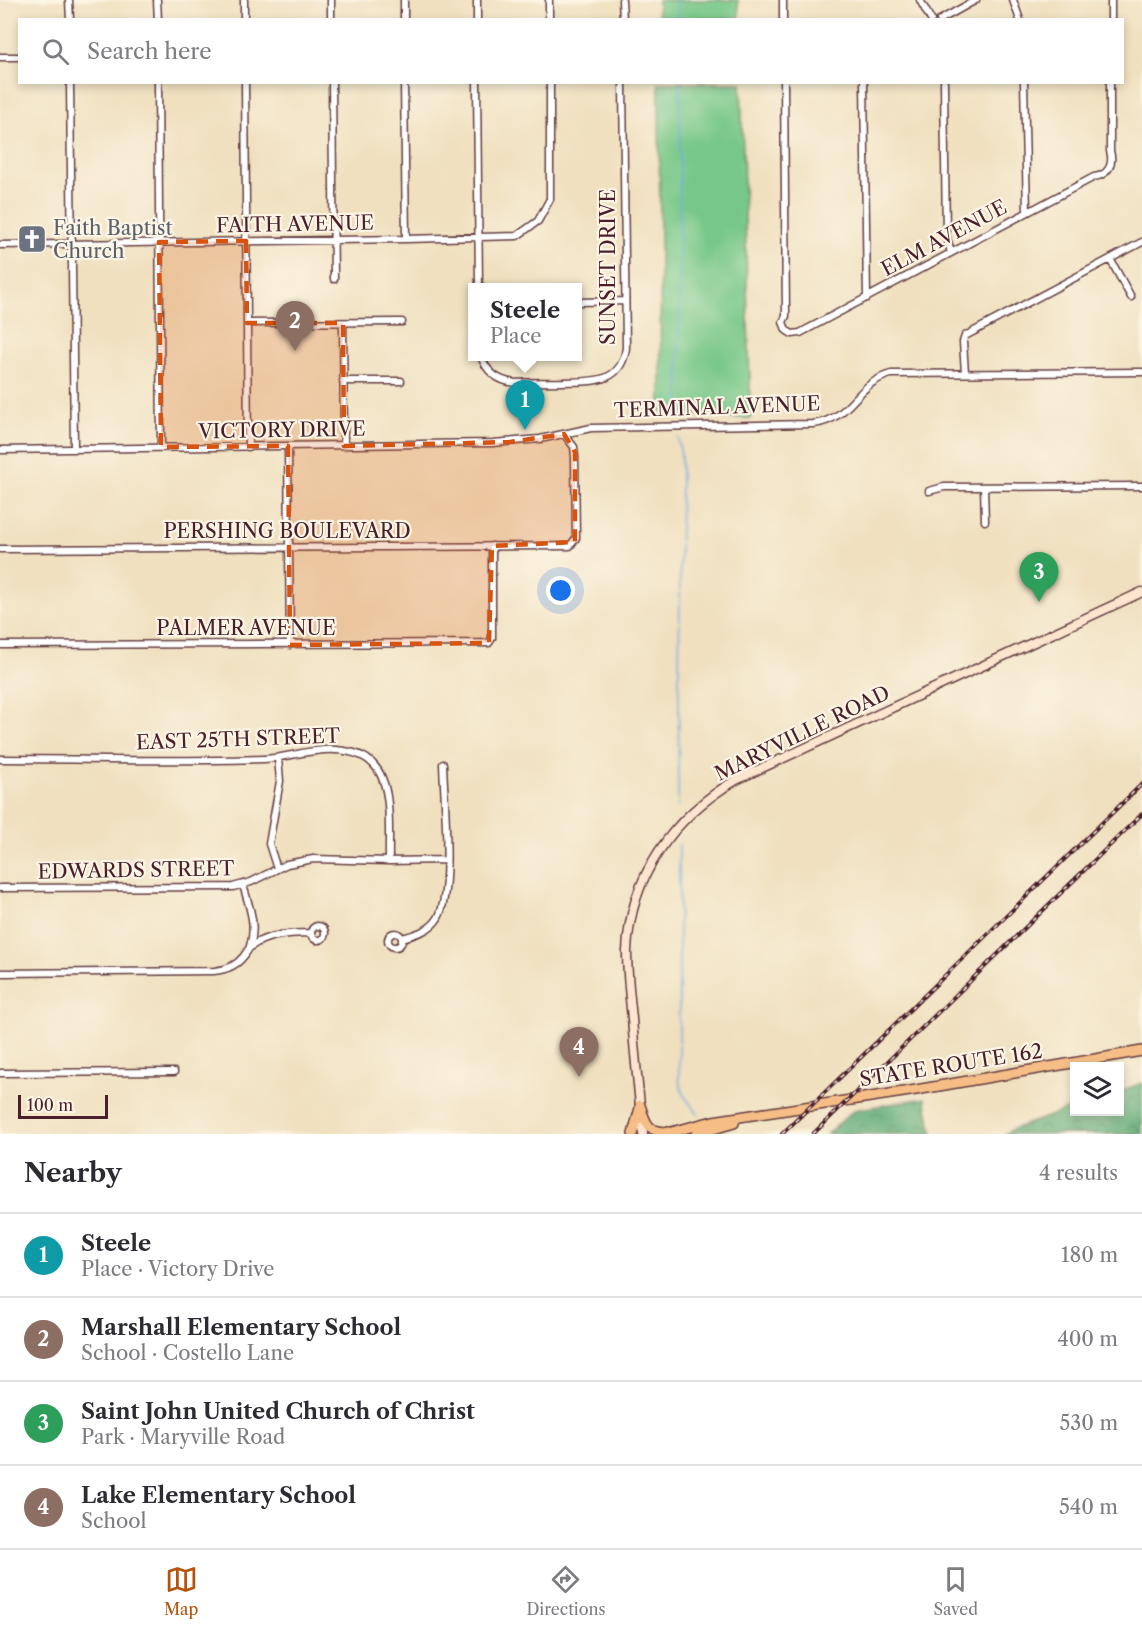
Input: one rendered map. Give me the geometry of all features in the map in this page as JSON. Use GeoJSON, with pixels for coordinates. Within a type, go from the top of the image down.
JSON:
{"type":"FeatureCollection","features":[{"type":"Feature","properties":{"kind":"main road","name":"MARYVILLE ROAD"},"geometry":{"type":"LineString","coordinates":[[643,1134],[627,964],[629,931],[635,900],[647,871],[666,839],[679,823],[704,801],[736,780],[1142,592]]}},
{"type":"Feature","properties":{"kind":"main road","name":"STATE ROUTE 162"},"geometry":{"type":"LineString","coordinates":[[668,1133],[712,1121],[1142,1051]]}},
{"type":"Feature","properties":{"kind":"main road"},"geometry":{"type":"LineString","coordinates":[[640,1105],[646,1125],[668,1133]]}},
{"type":"Feature","properties":{"kind":"main road"},"geometry":{"type":"LineString","coordinates":[[633,1134],[640,1105]]}},
{"type":"Feature","properties":{"kind":"main road","name":"STATE ROUTE 162"},"geometry":{"type":"LineString","coordinates":[[696,1134],[765,1114]]}},
{"type":"Feature","properties":{"kind":"street"},"geometry":{"type":"LineString","coordinates":[[69,0],[70,18]]}},
{"type":"Feature","properties":{"kind":"street"},"geometry":{"type":"LineString","coordinates":[[158,0],[158,18]]}},
{"type":"Feature","properties":{"kind":"street"},"geometry":{"type":"LineString","coordinates":[[244,0],[244,18]]}},
{"type":"Feature","properties":{"kind":"street"},"geometry":{"type":"LineString","coordinates":[[331,0],[331,18]]}},
{"type":"Feature","properties":{"kind":"street"},"geometry":{"type":"LineString","coordinates":[[404,0],[404,18]]}},
{"type":"Feature","properties":{"kind":"street"},"geometry":{"type":"LineString","coordinates":[[477,0],[477,18]]}},
{"type":"Feature","properties":{"kind":"street"},"geometry":{"type":"LineString","coordinates":[[549,0],[549,18]]}},
{"type":"Feature","properties":{"kind":"street"},"geometry":{"type":"LineString","coordinates":[[622,0],[623,18]]}},
{"type":"Feature","properties":{"kind":"street"},"geometry":{"type":"LineString","coordinates":[[783,0],[783,18]]}},
{"type":"Feature","properties":{"kind":"street"},"geometry":{"type":"LineString","coordinates":[[920,0],[930,18]]}},
{"type":"Feature","properties":{"kind":"street"},"geometry":{"type":"LineString","coordinates":[[944,18],[976,0]]}},
{"type":"Feature","properties":{"kind":"street"},"geometry":{"type":"LineString","coordinates":[[1013,0],[1019,18]]}},
{"type":"Feature","properties":{"kind":"street"},"geometry":{"type":"LineString","coordinates":[[1111,0],[1111,18]]}},
{"type":"Feature","properties":{"kind":"street"},"geometry":{"type":"LineString","coordinates":[[0,57],[18,57]]}},
{"type":"Feature","properties":{"kind":"street"},"geometry":{"type":"LineString","coordinates":[[70,84],[74,448]]}},
{"type":"Feature","properties":{"kind":"street"},"geometry":{"type":"LineString","coordinates":[[158,84],[161,447]]}},
{"type":"Feature","properties":{"kind":"street"},"geometry":{"type":"LineString","coordinates":[[245,84],[248,447]]}},
{"type":"Feature","properties":{"kind":"street"},"geometry":{"type":"LineString","coordinates":[[332,84],[334,279]]}},
{"type":"Feature","properties":{"kind":"street"},"geometry":{"type":"LineString","coordinates":[[404,84],[406,239]]}},
{"type":"Feature","properties":{"kind":"street"},"geometry":{"type":"LineString","coordinates":[[477,84],[479,283]]}},
{"type":"Feature","properties":{"kind":"street","name":"FAITH AVENUE"},"geometry":{"type":"LineString","coordinates":[[0,245],[517,236],[531,227],[547,207],[552,189],[550,84]]}},
{"type":"Feature","properties":{"kind":"street","name":"SUNSET DRIVE"},"geometry":{"type":"LineString","coordinates":[[484,361],[492,374],[511,382],[597,381],[605,378],[620,366],[625,353],[623,84]]}},
{"type":"Feature","properties":{"kind":"street","name":"ELM AVENUE"},"geometry":{"type":"LineString","coordinates":[[784,84],[786,316],[783,322],[789,332],[800,333],[1094,177],[1104,174],[1111,164],[1110,84]]}},
{"type":"Feature","properties":{"kind":"street"},"geometry":{"type":"LineString","coordinates":[[864,84],[867,298]]}},
{"type":"Feature","properties":{"kind":"street"},"geometry":{"type":"LineString","coordinates":[[944,84],[946,235],[951,253]]}},
{"type":"Feature","properties":{"kind":"street"},"geometry":{"type":"LineString","coordinates":[[1024,84],[1027,213]]}},
{"type":"Feature","properties":{"kind":"street"},"geometry":{"type":"LineString","coordinates":[[964,373],[963,342],[965,336],[1142,242]]}},
{"type":"Feature","properties":{"kind":"street"},"geometry":{"type":"LineString","coordinates":[[1110,259],[1131,297]]}},
{"type":"Feature","properties":{"kind":"street"},"geometry":{"type":"LineString","coordinates":[[582,302],[625,301]]}},
{"type":"Feature","properties":{"kind":"street"},"geometry":{"type":"LineString","coordinates":[[247,323],[402,322]]}},
{"type":"Feature","properties":{"kind":"street"},"geometry":{"type":"LineString","coordinates":[[343,323],[344,446]]}},
{"type":"Feature","properties":{"kind":"street","name":"TERMINAL AVENUE"},"geometry":{"type":"LineString","coordinates":[[564,434],[581,429],[602,427],[719,427],[819,423],[840,415],[868,384],[882,376],[899,373],[1142,372]]}},
{"type":"Feature","properties":{"kind":"street"},"geometry":{"type":"LineString","coordinates":[[343,381],[401,381]]}},
{"type":"Feature","properties":{"kind":"street","name":"VICTORY DRIVE"},"geometry":{"type":"LineString","coordinates":[[0,450],[501,442],[529,441],[564,434]]}},
{"type":"Feature","properties":{"kind":"street","name":"PERSHING BOULEVARD"},"geometry":{"type":"LineString","coordinates":[[0,549],[570,546],[576,538],[575,452],[570,440],[564,434]]}},
{"type":"Feature","properties":{"kind":"street"},"geometry":{"type":"LineString","coordinates":[[288,446],[290,645]]}},
{"type":"Feature","properties":{"kind":"street"},"geometry":{"type":"LineString","coordinates":[[929,491],[938,488],[1142,486]]}},
{"type":"Feature","properties":{"kind":"street"},"geometry":{"type":"LineString","coordinates":[[984,487],[985,521]]}},
{"type":"Feature","properties":{"kind":"street","name":"PALMER AVENUE"},"geometry":{"type":"LineString","coordinates":[[0,645],[489,643],[491,641],[492,546]]}},
{"type":"Feature","properties":{"kind":"street","name":"EAST 25TH STREET"},"geometry":{"type":"LineString","coordinates":[[0,759],[278,758],[313,751],[336,750],[360,755],[373,764],[383,778],[387,793],[389,861]]}},
{"type":"Feature","properties":{"kind":"street"},"geometry":{"type":"LineString","coordinates":[[277,869],[269,844],[280,781],[278,758]]}},
{"type":"Feature","properties":{"kind":"street"},"geometry":{"type":"LineString","coordinates":[[402,938],[422,932],[433,924],[438,918],[444,895],[446,860],[443,764]]}},
{"type":"Feature","properties":{"kind":"street","name":"EDWARDS STREET"},"geometry":{"type":"LineString","coordinates":[[0,888],[243,885],[287,864],[313,859],[446,860]]}},
{"type":"Feature","properties":{"kind":"street"},"geometry":{"type":"LineString","coordinates":[[0,973],[214,971],[229,968],[238,962],[253,939],[253,924],[243,885]]}},
{"type":"Feature","properties":{"kind":"street"},"geometry":{"type":"LineString","coordinates":[[250,946],[274,937],[311,933]]}},
{"type":"Feature","properties":{"kind":"street"},"geometry":{"type":"LineString","coordinates":[[0,1073],[174,1072]]}},
{"type":"Feature","properties":{"kind":"highlighted area"},"geometry":{"type":"Polygon","coordinates":[[[246,241],[247,323],[343,323],[344,446],[510,442],[564,434],[575,452],[575,542],[492,546],[489,643],[290,645],[288,446],[161,447],[159,242],[246,241]]]}},
{"type":"Feature","properties":{"kind":"green space"},"geometry":{"type":"Polygon","coordinates":[[[658,0],[738,0],[739,18],[658,18],[658,0]]]}},
{"type":"Feature","properties":{"kind":"green space"},"geometry":{"type":"Polygon","coordinates":[[[659,84],[741,84],[751,419],[661,411],[659,84]]]}},
{"type":"Feature","properties":{"kind":"green space"},"geometry":{"type":"Polygon","coordinates":[[[1142,1083],[1142,1134],[1005,1134],[1070,1108],[1070,1116],[1124,1116],[1124,1090],[1142,1083]]]}},
{"type":"Feature","properties":{"kind":"green space"},"geometry":{"type":"Polygon","coordinates":[[[925,1098],[933,1134],[827,1134],[854,1110],[925,1098]]]}},
{"type":"Feature","properties":{"kind":"waterway"},"geometry":{"type":"LineString","coordinates":[[677,0],[678,18]]}},
{"type":"Feature","properties":{"kind":"waterway"},"geometry":{"type":"LineString","coordinates":[[679,416],[680,84]]}},
{"type":"Feature","properties":{"kind":"waterway"},"geometry":{"type":"LineString","coordinates":[[678,438],[681,456],[678,807]]}},
{"type":"Feature","properties":{"kind":"waterway"},"geometry":{"type":"LineString","coordinates":[[679,844],[679,1081],[685,1097],[698,1114]]}},
{"type":"Feature","properties":{"kind":"railway"},"geometry":{"type":"LineString","coordinates":[[782,1134],[1142,784]]}},
{"type":"Feature","properties":{"kind":"railway"},"geometry":{"type":"LineString","coordinates":[[813,1134],[1142,814]]}},
{"type":"Feature","properties":{"kind":"place","name":"Faith Baptist Church"},"geometry":{"type":"Point","coordinates":[32,239]}},
{"type":"Feature","properties":{"kind":"place","name":"Marshall Elementary School"},"geometry":{"type":"Point","coordinates":[295,351]}},
{"type":"Feature","properties":{"kind":"place","name":"Steele"},"geometry":{"type":"Point","coordinates":[525,430]}},
{"type":"Feature","properties":{"kind":"place","name":"Saint John United Church of Christ"},"geometry":{"type":"Point","coordinates":[1039,602]}},
{"type":"Feature","properties":{"kind":"place","name":"Lake Elementary School"},"geometry":{"type":"Point","coordinates":[579,1077]}}]}
